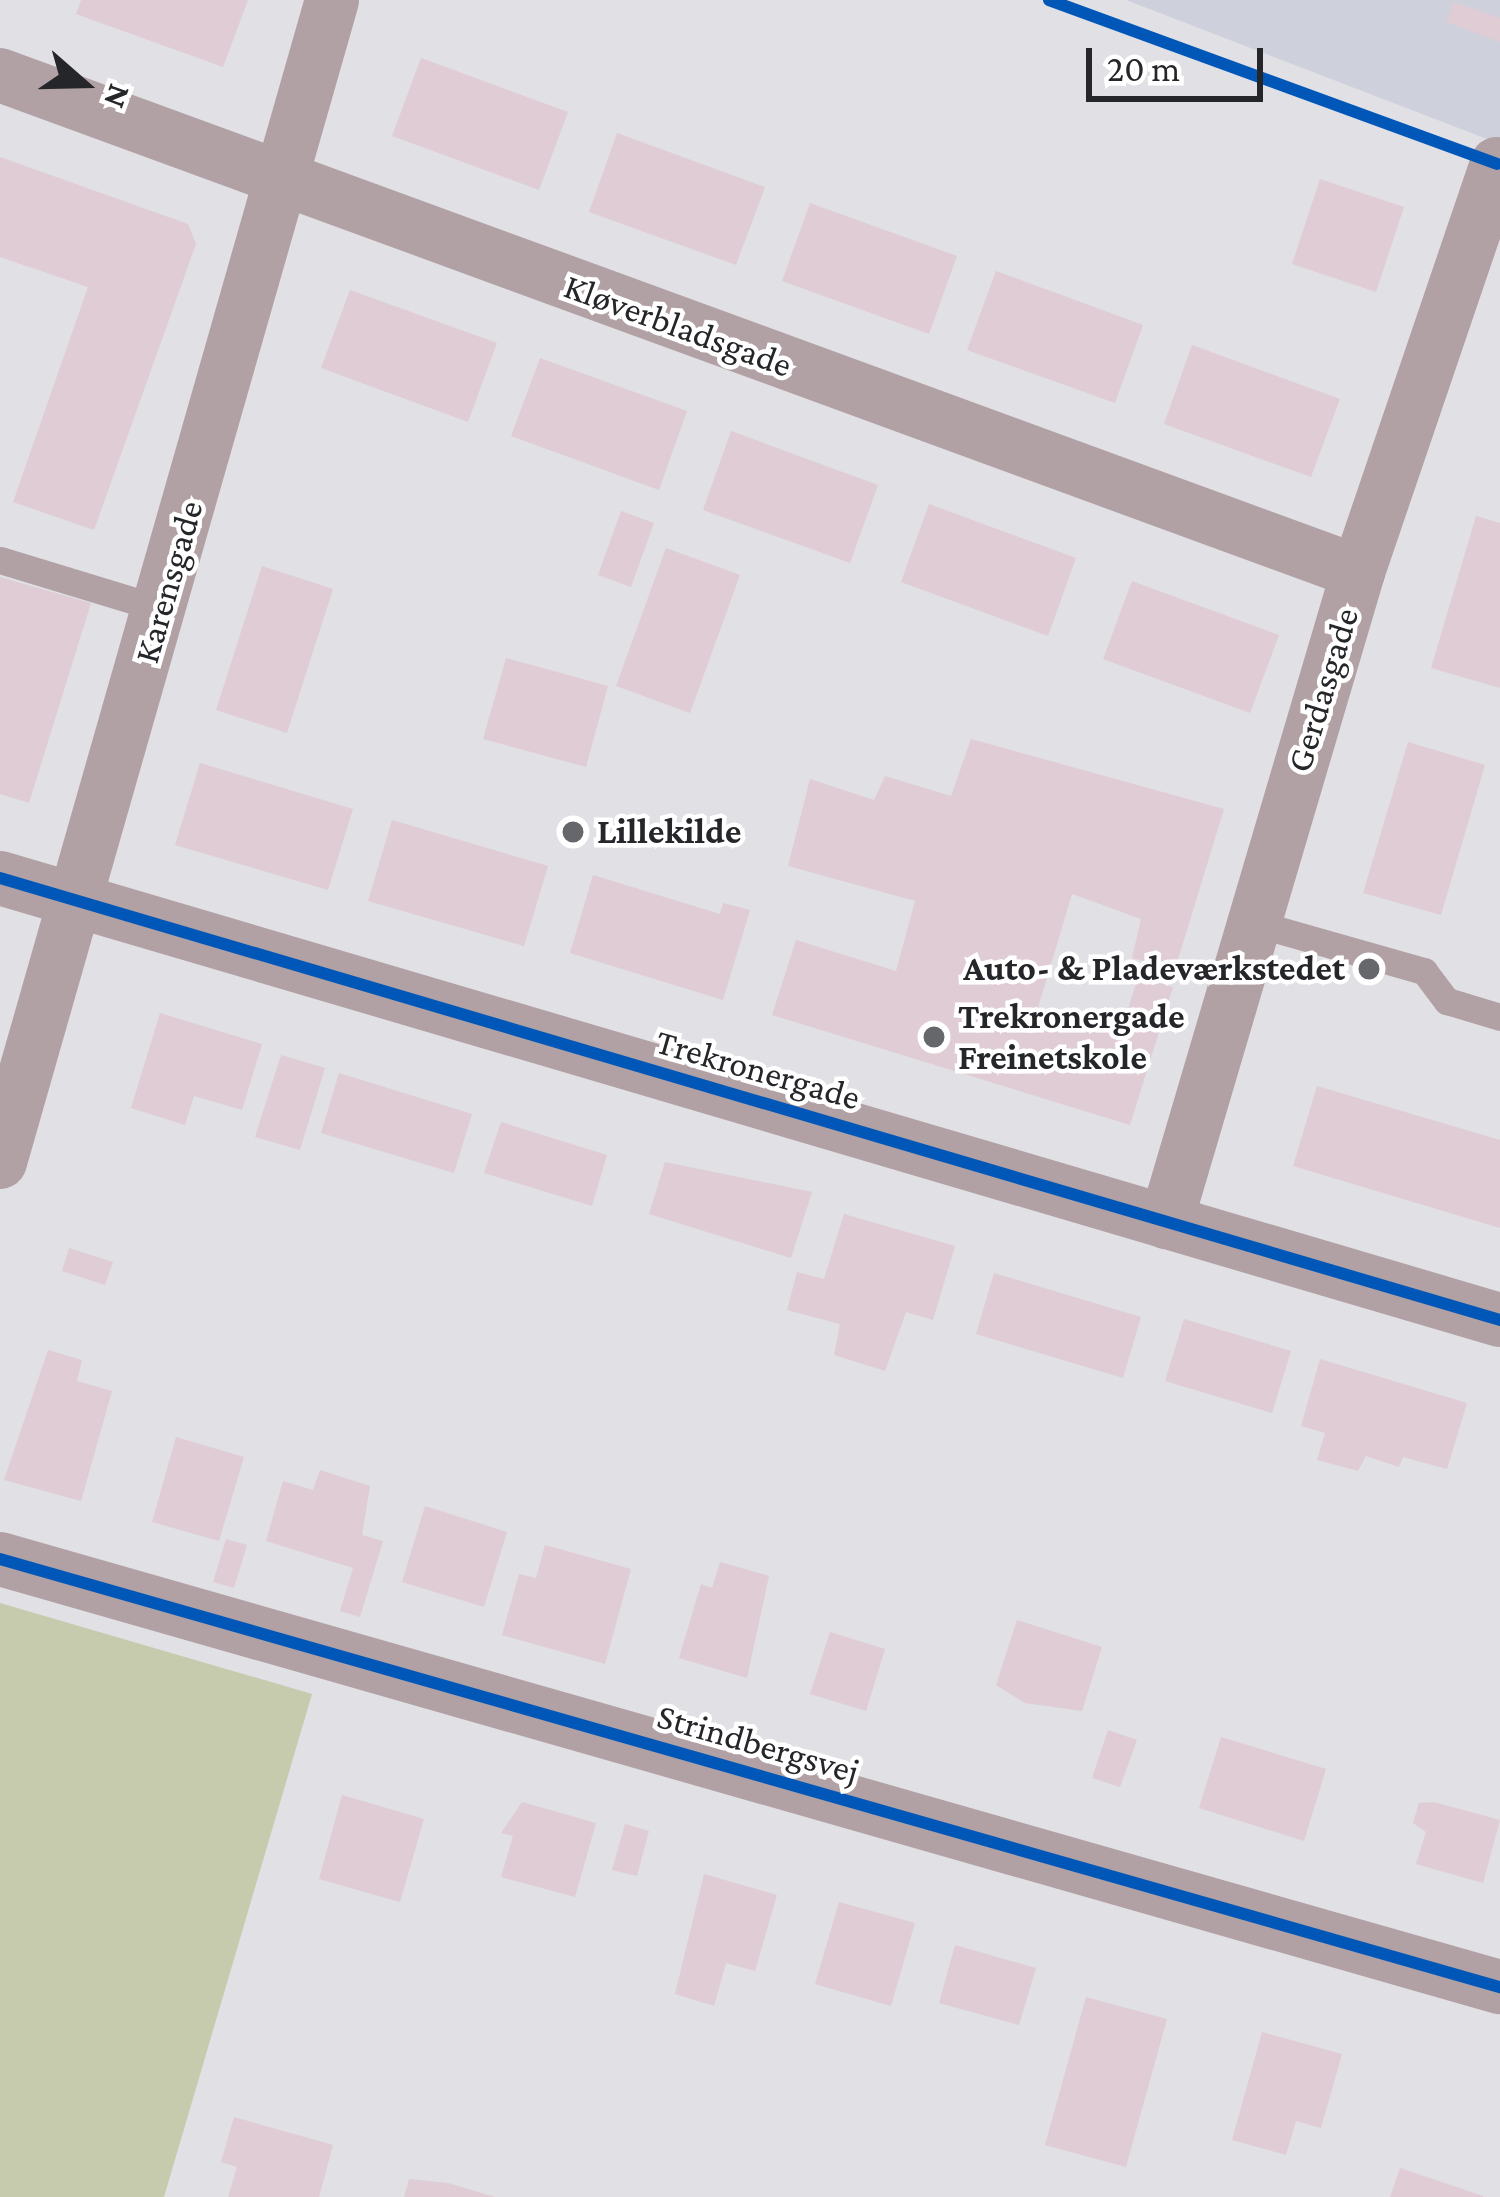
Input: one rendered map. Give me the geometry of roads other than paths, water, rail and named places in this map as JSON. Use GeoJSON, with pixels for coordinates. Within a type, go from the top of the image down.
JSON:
{"type":"FeatureCollection","features":[{"type":"Feature","properties":{"kind":"street","name":"Karensgade"},"geometry":{"type":"LineString","coordinates":[[0,1162],[332,0]]}},
{"type":"Feature","properties":{"kind":"street","name":"Kløverbladsgade"},"geometry":{"type":"LineString","coordinates":[[0,75],[1358,572]]}},
{"type":"Feature","properties":{"kind":"street","name":"Gerdasgade"},"geometry":{"type":"LineString","coordinates":[[1166,1222],[1358,572],[1497,164]]}},
{"type":"Feature","properties":{"kind":"street","name":"Trekronergade"},"geometry":{"type":"LineString","coordinates":[[0,878],[1500,1320]]}},
{"type":"Feature","properties":{"kind":"street","name":"Strindbergsvej"},"geometry":{"type":"LineString","coordinates":[[0,1559],[1500,1987]]}},
{"type":"Feature","properties":{"kind":"lane"},"geometry":{"type":"LineString","coordinates":[[0,560],[161,609]]}},
{"type":"Feature","properties":{"kind":"lane"},"geometry":{"type":"LineString","coordinates":[[1254,923],[1424,971],[1447,1000],[1500,1017]]}},
{"type":"Feature","properties":{"kind":"place","name":"Lillekilde"},"geometry":{"type":"Point","coordinates":[573,832]}},
{"type":"Feature","properties":{"kind":"place","name":"Auto- & Pladeværkstedet"},"geometry":{"type":"Point","coordinates":[1369,969]}},
{"type":"Feature","properties":{"kind":"place","name":"Trekronergade Freinetskole"},"geometry":{"type":"Point","coordinates":[934,1037]}}]}
